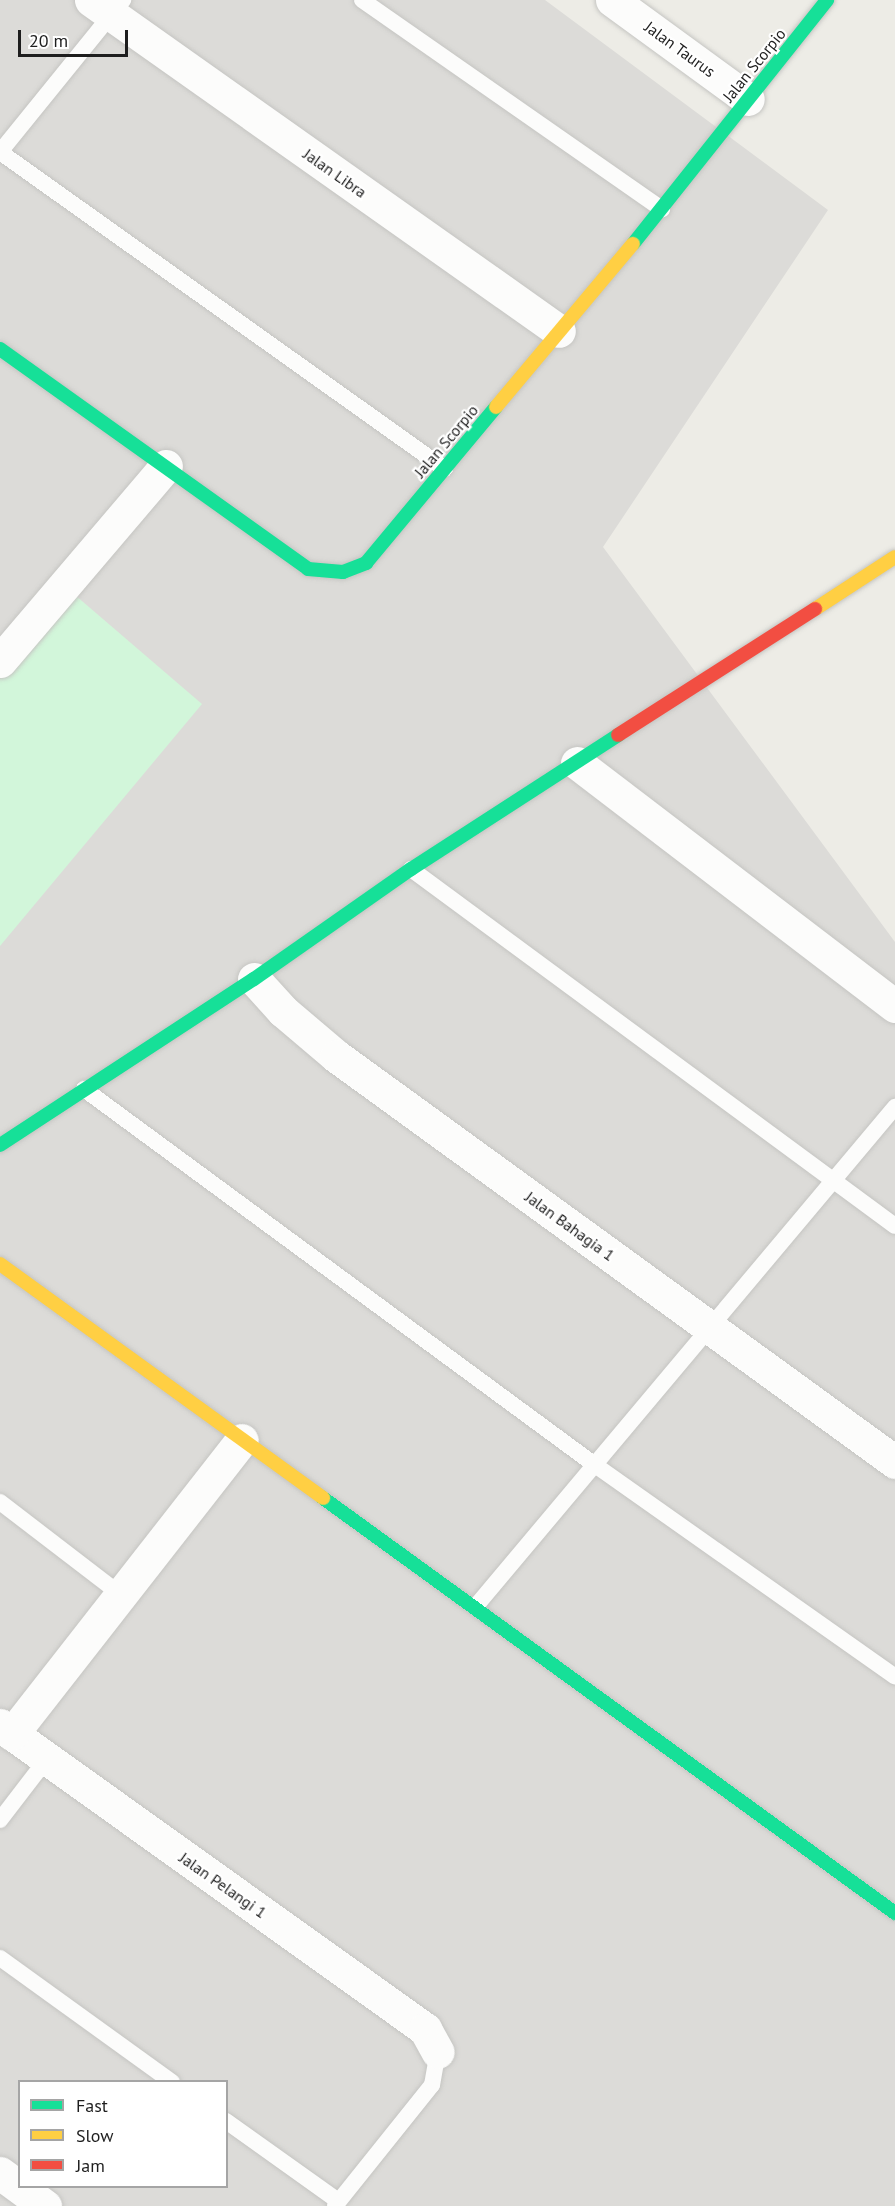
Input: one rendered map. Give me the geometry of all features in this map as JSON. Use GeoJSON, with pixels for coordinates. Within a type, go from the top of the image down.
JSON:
{"type":"FeatureCollection","features":[{"type":"Feature","properties":{"kind":"street","name":"Jalan Taurus"},"geometry":{"type":"LineString","coordinates":[[612,0],[748,99]]}},
{"type":"Feature","properties":{"kind":"street","name":"Jalan Scorpio"},"geometry":{"type":"LineString","coordinates":[[0,349],[308,569],[344,572],[366,563],[662,209],[827,0]]}},
{"type":"Feature","properties":{"kind":"street","name":"Jalan Libra"},"geometry":{"type":"LineString","coordinates":[[108,5],[559,331]]}},
{"type":"Feature","properties":{"kind":"street"},"geometry":{"type":"LineString","coordinates":[[0,661],[166,466]]}},
{"type":"Feature","properties":{"kind":"street"},"geometry":{"type":"LineString","coordinates":[[0,1145],[254,979],[411,869],[895,557]]}},
{"type":"Feature","properties":{"kind":"street"},"geometry":{"type":"LineString","coordinates":[[577,763],[895,1006]]}},
{"type":"Feature","properties":{"kind":"street","name":"Jalan Bahagia 1"},"geometry":{"type":"LineString","coordinates":[[254,979],[283,1011],[336,1056],[895,1462]]}},
{"type":"Feature","properties":{"kind":"street"},"geometry":{"type":"LineString","coordinates":[[0,1264],[476,1606],[895,1913]]}},
{"type":"Feature","properties":{"kind":"street"},"geometry":{"type":"LineString","coordinates":[[6,1729],[121,1594],[242,1440]]}},
{"type":"Feature","properties":{"kind":"street","name":"Jalan Pelangi 1"},"geometry":{"type":"LineString","coordinates":[[6,1729],[46,1760],[425,2029],[438,2052]]}},
{"type":"Feature","properties":{"kind":"street"},"geometry":{"type":"LineString","coordinates":[[0,2173],[18,2186]]}},
{"type":"Feature","properties":{"kind":"street"},"geometry":{"type":"LineString","coordinates":[[20,2188],[45,2206]]}},
{"type":"Feature","properties":{"kind":"lane"},"geometry":{"type":"LineString","coordinates":[[362,0],[662,209]]}},
{"type":"Feature","properties":{"kind":"lane"},"geometry":{"type":"LineString","coordinates":[[108,5],[0,152],[446,469]]}},
{"type":"Feature","properties":{"kind":"lane"},"geometry":{"type":"LineString","coordinates":[[411,869],[895,1226]]}},
{"type":"Feature","properties":{"kind":"lane"},"geometry":{"type":"LineString","coordinates":[[84,1089],[595,1465],[895,1677]]}},
{"type":"Feature","properties":{"kind":"lane"},"geometry":{"type":"LineString","coordinates":[[476,1606],[895,1107]]}},
{"type":"Feature","properties":{"kind":"lane"},"geometry":{"type":"LineString","coordinates":[[0,1502],[121,1594]]}},
{"type":"Feature","properties":{"kind":"lane"},"geometry":{"type":"LineString","coordinates":[[0,1820],[46,1760]]}},
{"type":"Feature","properties":{"kind":"lane"},"geometry":{"type":"LineString","coordinates":[[0,1958],[169,2080]]}},
{"type":"Feature","properties":{"kind":"lane"},"geometry":{"type":"LineString","coordinates":[[228,2123],[336,2204],[432,2085],[438,2052]]}},
{"type":"Feature","properties":{"kind":"shaded area"},"geometry":{"type":"Polygon","coordinates":[[[0,0],[545,0],[828,210],[603,547],[895,942],[895,2206],[0,2206],[0,0]]]}},
{"type":"Feature","properties":{"kind":"green space"},"geometry":{"type":"Polygon","coordinates":[[[54,577],[202,704],[0,946],[0,640],[54,577]]]}},
{"type":"Feature","properties":{"kind":"traffic: fast"},"geometry":{"type":"LineString","coordinates":[[633,244],[827,0]]}},
{"type":"Feature","properties":{"kind":"traffic: fast"},"geometry":{"type":"LineString","coordinates":[[0,349],[308,569],[343,572],[366,563],[496,407]]}},
{"type":"Feature","properties":{"kind":"traffic: fast"},"geometry":{"type":"LineString","coordinates":[[0,1145],[254,979],[411,869],[618,735]]}},
{"type":"Feature","properties":{"kind":"traffic: fast"},"geometry":{"type":"LineString","coordinates":[[323,1498],[895,1913]]}},
{"type":"Feature","properties":{"kind":"traffic: slow"},"geometry":{"type":"LineString","coordinates":[[496,407],[633,244]]}},
{"type":"Feature","properties":{"kind":"traffic: slow"},"geometry":{"type":"LineString","coordinates":[[815,609],[895,557]]}},
{"type":"Feature","properties":{"kind":"traffic: slow"},"geometry":{"type":"LineString","coordinates":[[0,1264],[323,1498]]}},
{"type":"Feature","properties":{"kind":"traffic: jam"},"geometry":{"type":"LineString","coordinates":[[618,735],[815,609]]}}]}
